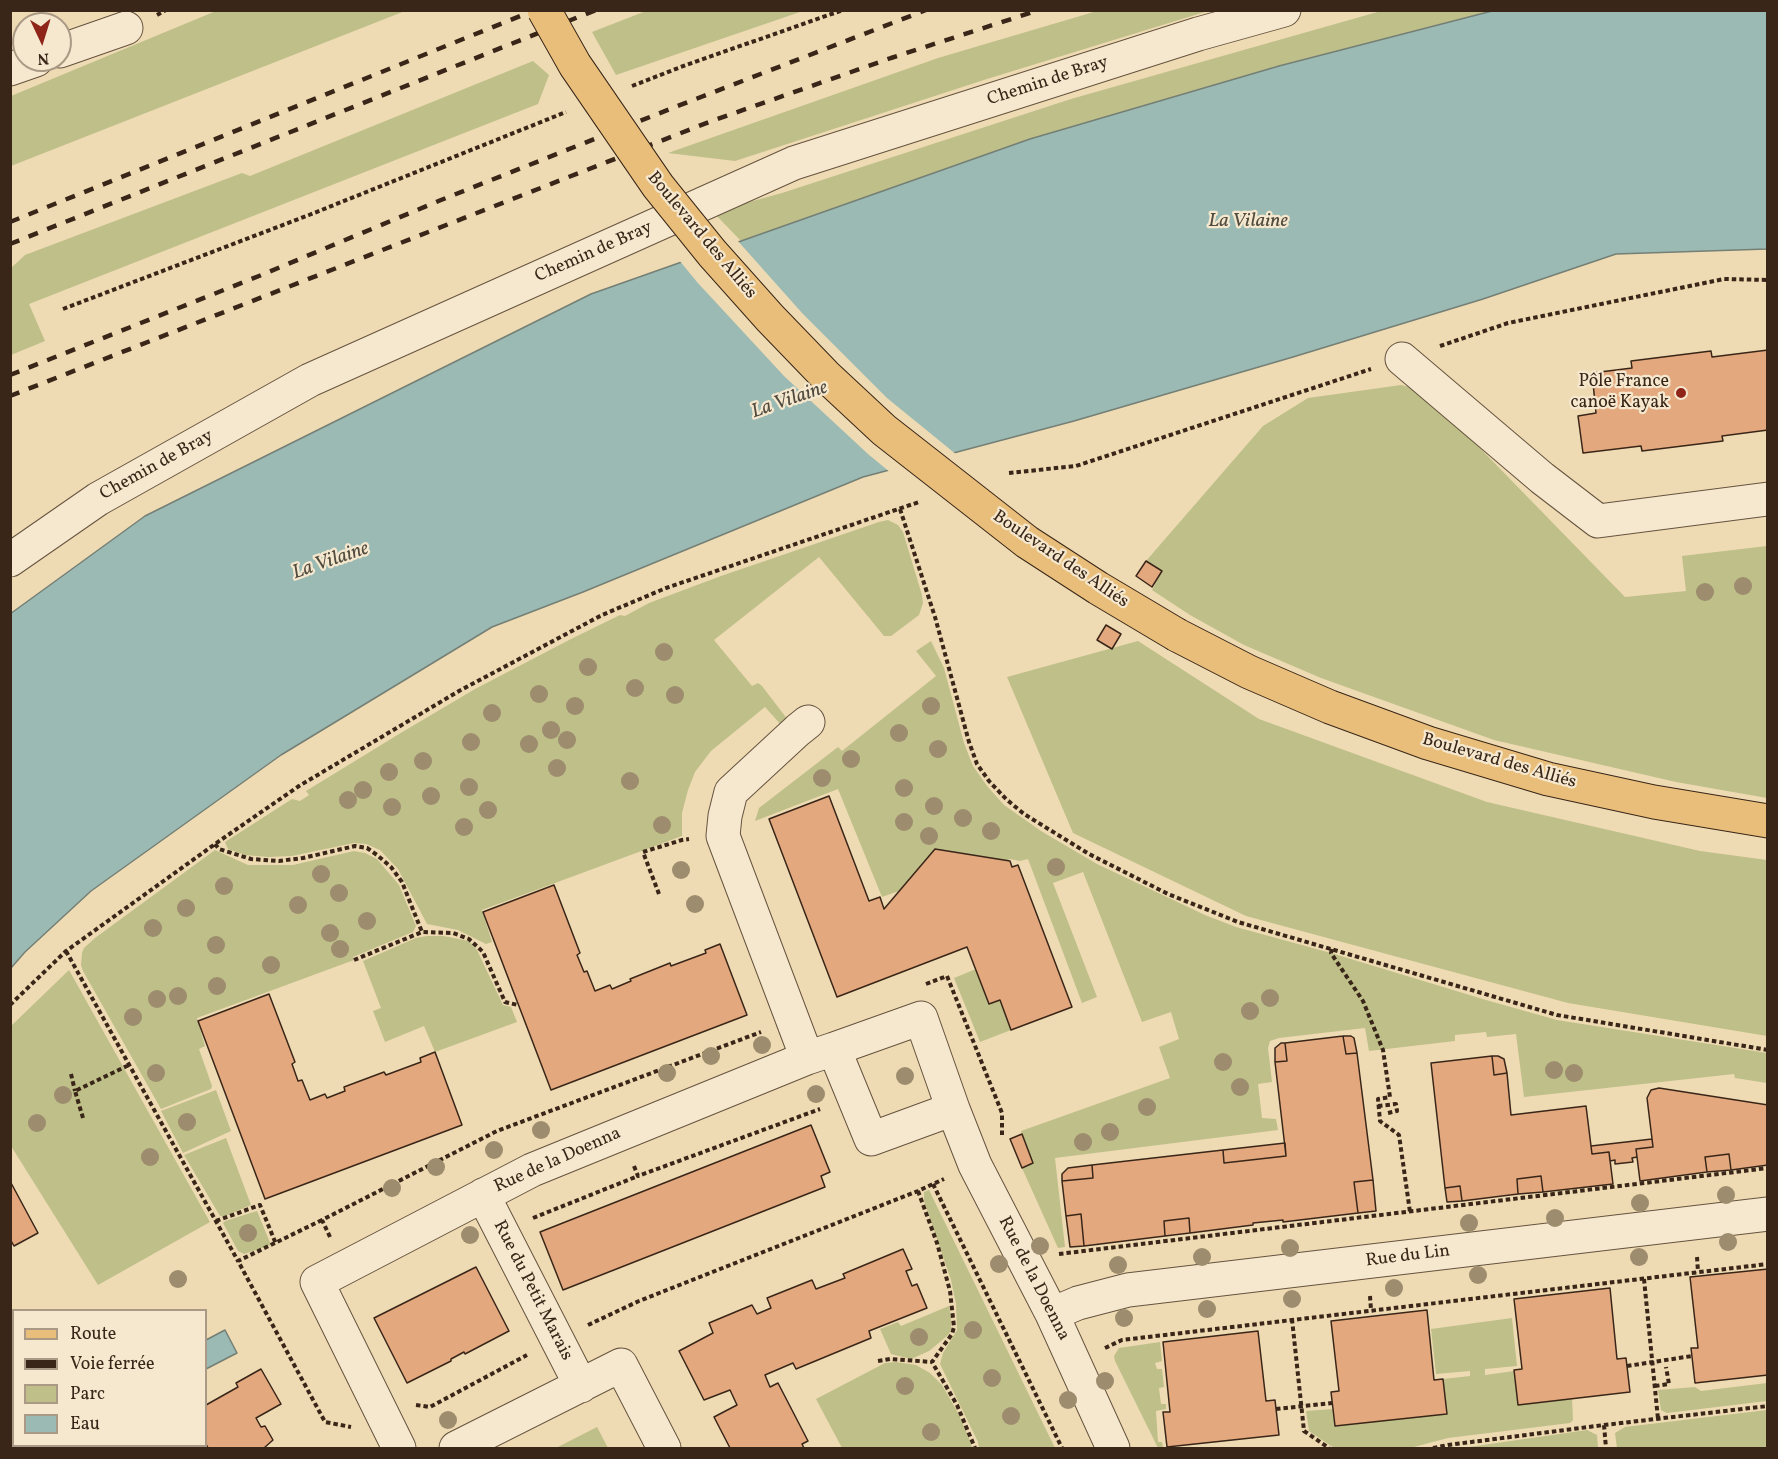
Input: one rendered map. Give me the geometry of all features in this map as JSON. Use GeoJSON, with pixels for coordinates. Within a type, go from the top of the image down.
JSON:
{"type":"FeatureCollection","features":[{"type":"Feature","properties":{"kind":"main road","name":"Boulevard des Alliés"},"geometry":{"type":"LineString","coordinates":[[544,10],[575,65],[658,186],[719,261],[770,318],[825,375],[884,430],[1027,542],[1177,635],[1249,672],[1428,743],[1548,779],[1654,802],[1767,821]]}},
{"type":"Feature","properties":{"kind":"street","name":"Chemin de Bray"},"geometry":{"type":"LineString","coordinates":[[10,560],[98,499],[310,380],[794,163],[1198,34],[1284,10]]}},
{"type":"Feature","properties":{"kind":"street"},"geometry":{"type":"LineString","coordinates":[[72,47],[126,28]]}},
{"type":"Feature","properties":{"kind":"street"},"geometry":{"type":"LineString","coordinates":[[1402,359],[1542,478],[1598,521],[1767,499]]}},
{"type":"Feature","properties":{"kind":"street"},"geometry":{"type":"LineString","coordinates":[[808,722],[731,792],[723,836],[793,1020],[821,1053],[871,1139],[952,1109]]}},
{"type":"Feature","properties":{"kind":"street","name":"Rue de la Doenna"},"geometry":{"type":"LineString","coordinates":[[331,1275],[531,1170],[821,1053],[921,1018],[952,1109],[970,1153],[1065,1308],[1113,1449]]}},
{"type":"Feature","properties":{"kind":"street","name":"Rue du Petit Marais"},"geometry":{"type":"LineString","coordinates":[[483,1195],[581,1386]]}},
{"type":"Feature","properties":{"kind":"street","name":"Rue du Lin"},"geometry":{"type":"LineString","coordinates":[[1065,1308],[1128,1290],[1767,1214]]}},
{"type":"Feature","properties":{"kind":"street"},"geometry":{"type":"LineString","coordinates":[[331,1275],[383,1414],[399,1449]]}},
{"type":"Feature","properties":{"kind":"street"},"geometry":{"type":"LineString","coordinates":[[456,1449],[621,1365],[664,1449]]}},
{"type":"Feature","properties":{"kind":"path"},"geometry":{"type":"LineString","coordinates":[[631,87],[686,64],[843,10]]}},
{"type":"Feature","properties":{"kind":"path"},"geometry":{"type":"LineString","coordinates":[[63,309],[309,215],[575,109]]}},
{"type":"Feature","properties":{"kind":"path"},"geometry":{"type":"LineString","coordinates":[[10,1005],[66,951],[215,844],[299,786],[439,703],[602,615],[666,588],[923,501]]}},
{"type":"Feature","properties":{"kind":"path"},"geometry":{"type":"LineString","coordinates":[[900,509],[935,617],[977,764],[1006,800],[1024,814],[1089,854],[1168,894],[1238,922],[1557,1015],[1767,1050]]}},
{"type":"Feature","properties":{"kind":"path"},"geometry":{"type":"LineString","coordinates":[[659,894],[643,852],[682,840],[723,836]]}},
{"type":"Feature","properties":{"kind":"path"},"geometry":{"type":"LineString","coordinates":[[215,844],[219,849],[251,859],[279,861],[355,846],[367,848],[391,867],[402,882],[422,932]]}},
{"type":"Feature","properties":{"kind":"path"},"geometry":{"type":"LineString","coordinates":[[354,960],[422,932],[453,933],[469,939],[483,952],[505,1002],[518,1005]]}},
{"type":"Feature","properties":{"kind":"path"},"geometry":{"type":"LineString","coordinates":[[1332,949],[1331,953],[1363,1000],[1383,1050],[1390,1097],[1378,1099],[1380,1121],[1400,1135],[1410,1212]]}},
{"type":"Feature","properties":{"kind":"path"},"geometry":{"type":"LineString","coordinates":[[66,951],[326,1422],[354,1427],[403,1403],[430,1407],[557,1340],[639,1301],[933,1184],[970,1153],[1002,1136]]}},
{"type":"Feature","properties":{"kind":"path"},"geometry":{"type":"LineString","coordinates":[[916,988],[947,976],[1002,1113],[1002,1136],[1008,1152],[970,1153]]}},
{"type":"Feature","properties":{"kind":"path"},"geometry":{"type":"LineString","coordinates":[[238,1261],[276,1244],[497,1131],[793,1020]]}},
{"type":"Feature","properties":{"kind":"path"},"geometry":{"type":"LineString","coordinates":[[75,1090],[129,1065]]}},
{"type":"Feature","properties":{"kind":"path"},"geometry":{"type":"LineString","coordinates":[[71,1074],[83,1118]]}},
{"type":"Feature","properties":{"kind":"path"},"geometry":{"type":"LineString","coordinates":[[603,1091],[638,1176],[823,1108]]}},
{"type":"Feature","properties":{"kind":"path"},"geometry":{"type":"LineString","coordinates":[[1378,1106],[1396,1104],[1397,1112],[1388,1113]]}},
{"type":"Feature","properties":{"kind":"path"},"geometry":{"type":"LineString","coordinates":[[1065,1308],[1056,1254],[1767,1168]]}},
{"type":"Feature","properties":{"kind":"path"},"geometry":{"type":"LineString","coordinates":[[933,1184],[1062,1449]]}},
{"type":"Feature","properties":{"kind":"path"},"geometry":{"type":"LineString","coordinates":[[918,1191],[937,1243],[950,1291],[954,1327],[952,1334],[932,1362]]}},
{"type":"Feature","properties":{"kind":"path"},"geometry":{"type":"LineString","coordinates":[[216,1221],[260,1205],[276,1244]]}},
{"type":"Feature","properties":{"kind":"path"},"geometry":{"type":"LineString","coordinates":[[322,1220],[331,1275]]}},
{"type":"Feature","properties":{"kind":"path"},"geometry":{"type":"LineString","coordinates":[[1101,1350],[1122,1340],[1767,1264]]}},
{"type":"Feature","properties":{"kind":"path"},"geometry":{"type":"LineString","coordinates":[[1644,1279],[1658,1419]]}},
{"type":"Feature","properties":{"kind":"path"},"geometry":{"type":"LineString","coordinates":[[1292,1319],[1304,1431],[1329,1449]]}},
{"type":"Feature","properties":{"kind":"path"},"geometry":{"type":"LineString","coordinates":[[1627,1366],[1692,1356]]}},
{"type":"Feature","properties":{"kind":"path"},"geometry":{"type":"LineString","coordinates":[[878,1361],[890,1359],[932,1362]]}},
{"type":"Feature","properties":{"kind":"path"},"geometry":{"type":"LineString","coordinates":[[932,1362],[957,1406],[975,1449]]}},
{"type":"Feature","properties":{"kind":"path"},"geometry":{"type":"LineString","coordinates":[[1655,1386],[1669,1384],[1666,1366]]}},
{"type":"Feature","properties":{"kind":"path"},"geometry":{"type":"LineString","coordinates":[[1275,1409],[1332,1403]]}},
{"type":"Feature","properties":{"kind":"path"},"geometry":{"type":"LineString","coordinates":[[1433,1449],[1448,1445],[1767,1406]]}},
{"type":"Feature","properties":{"kind":"path"},"geometry":{"type":"LineString","coordinates":[[1604,1425],[1606,1449]]}},
{"type":"Feature","properties":{"kind":"green space"},"geometry":{"type":"Polygon","coordinates":[[[216,11],[405,11],[11,166],[11,96],[216,11]]]}},
{"type":"Feature","properties":{"kind":"green space"},"geometry":{"type":"Polygon","coordinates":[[[646,11],[803,11],[616,75],[592,32],[646,11]]]}},
{"type":"Feature","properties":{"kind":"green space"},"geometry":{"type":"Polygon","coordinates":[[[1097,11],[1208,11],[987,79],[735,161],[668,153],[938,58],[1097,11]]]}},
{"type":"Feature","properties":{"kind":"green space"},"geometry":{"type":"Polygon","coordinates":[[[1381,11],[1492,11],[1279,66],[1030,139],[741,241],[713,212],[782,193],[1071,99],[1381,11]]]}},
{"type":"Feature","properties":{"kind":"green space"},"geometry":{"type":"Polygon","coordinates":[[[533,61],[549,75],[538,104],[29,304],[45,341],[11,355],[11,268],[25,255],[242,173],[250,176],[533,61]]]}},
{"type":"Feature","properties":{"kind":"green space"},"geometry":{"type":"Polygon","coordinates":[[[1401,385],[1422,390],[1434,401],[1625,597],[1686,591],[1682,556],[1767,546],[1767,798],[1676,782],[1494,740],[1321,678],[1244,645],[1190,615],[1152,590],[1162,571],[1146,561],[1263,426],[1308,398],[1401,385]]]}},
{"type":"Feature","properties":{"kind":"green space"},"geometry":{"type":"Polygon","coordinates":[[[888,520],[898,525],[903,532],[922,595],[923,603],[919,615],[891,636],[884,636],[819,557],[714,640],[752,686],[758,683],[762,686],[788,720],[783,727],[765,707],[711,751],[695,772],[688,790],[682,813],[682,836],[482,910],[492,942],[486,944],[458,930],[427,924],[398,869],[380,850],[366,844],[354,843],[292,856],[268,857],[245,855],[228,849],[225,842],[292,799],[300,801],[309,795],[306,791],[399,734],[475,689],[571,639],[649,603],[721,576],[888,520]]]}},
{"type":"Feature","properties":{"kind":"green space"},"geometry":{"type":"Polygon","coordinates":[[[931,641],[944,668],[964,743],[973,766],[987,786],[1004,805],[1041,831],[1097,864],[1205,915],[1236,927],[1486,1000],[1557,1020],[1767,1053],[1767,1083],[1735,1078],[1734,1074],[1524,1097],[1516,1034],[1487,1037],[1486,1032],[1455,1035],[1455,1041],[1369,1051],[1365,1028],[1279,1038],[1270,1041],[1268,1048],[1272,1082],[1258,1084],[1262,1118],[1276,1119],[1278,1130],[1055,1158],[1065,1247],[1058,1248],[1022,1168],[1033,1163],[1021,1131],[1170,1078],[1159,1047],[1179,1039],[1171,1012],[1142,1022],[1083,872],[1053,883],[1097,997],[1082,1003],[1028,859],[1020,861],[1010,859],[944,882],[941,876],[882,897],[838,789],[755,821],[759,808],[838,747],[842,751],[936,676],[916,651],[931,641]]]}},
{"type":"Feature","properties":{"kind":"green space"},"geometry":{"type":"Polygon","coordinates":[[[1138,641],[1259,719],[1487,802],[1700,851],[1767,860],[1767,1036],[1568,1003],[1246,916],[1073,833],[1007,677],[1138,641]]]}},
{"type":"Feature","properties":{"kind":"green space"},"geometry":{"type":"Polygon","coordinates":[[[215,850],[248,865],[293,865],[354,851],[365,853],[377,859],[399,885],[416,926],[413,932],[353,957],[354,960],[197,1018],[205,1046],[199,1049],[212,1086],[211,1089],[161,1109],[83,971],[82,953],[95,938],[215,850]]]}},
{"type":"Feature","properties":{"kind":"green space"},"geometry":{"type":"Polygon","coordinates":[[[443,936],[469,941],[477,950],[503,1005],[511,1007],[517,1022],[435,1052],[424,1026],[385,1042],[373,1011],[381,1008],[363,961],[416,938],[443,936]]]}},
{"type":"Feature","properties":{"kind":"green space"},"geometry":{"type":"Polygon","coordinates":[[[976,969],[989,1004],[1000,1000],[1011,1030],[980,1042],[954,978],[976,969]]]}},
{"type":"Feature","properties":{"kind":"green space"},"geometry":{"type":"Polygon","coordinates":[[[69,970],[210,1222],[98,1285],[11,1146],[11,1026],[69,970]]]}},
{"type":"Feature","properties":{"kind":"green space"},"geometry":{"type":"Polygon","coordinates":[[[216,1090],[231,1131],[183,1153],[161,1111],[216,1090]]]}},
{"type":"Feature","properties":{"kind":"green space"},"geometry":{"type":"Polygon","coordinates":[[[226,1138],[251,1205],[220,1216],[184,1155],[226,1138]]]}},
{"type":"Feature","properties":{"kind":"green space"},"geometry":{"type":"Polygon","coordinates":[[[929,1190],[1055,1448],[979,1448],[940,1364],[943,1353],[957,1330],[956,1304],[951,1280],[924,1201],[924,1192],[929,1190]]]}},
{"type":"Feature","properties":{"kind":"green space"},"geometry":{"type":"Polygon","coordinates":[[[257,1211],[271,1245],[244,1254],[238,1251],[223,1223],[257,1211]]]}},
{"type":"Feature","properties":{"kind":"green space"},"geometry":{"type":"Polygon","coordinates":[[[949,1306],[951,1329],[940,1342],[929,1351],[911,1359],[891,1354],[880,1329],[898,1322],[901,1326],[949,1306]]]}},
{"type":"Feature","properties":{"kind":"green space"},"geometry":{"type":"Polygon","coordinates":[[[1512,1318],[1517,1366],[1485,1369],[1485,1375],[1514,1371],[1572,1398],[1573,1420],[1570,1423],[1448,1438],[1410,1448],[1334,1448],[1309,1431],[1306,1411],[1333,1409],[1336,1426],[1447,1414],[1443,1379],[1470,1376],[1470,1371],[1436,1374],[1431,1329],[1512,1318]]]}},
{"type":"Feature","properties":{"kind":"green space"},"geometry":{"type":"Polygon","coordinates":[[[1160,1342],[1162,1361],[1155,1363],[1157,1369],[1162,1369],[1164,1387],[1159,1388],[1161,1404],[1166,1404],[1166,1409],[1156,1411],[1158,1442],[1162,1442],[1163,1448],[1158,1448],[1114,1356],[1119,1348],[1160,1342]]]}},
{"type":"Feature","properties":{"kind":"green space"},"geometry":{"type":"Polygon","coordinates":[[[885,1363],[916,1365],[930,1373],[942,1385],[958,1413],[972,1448],[842,1448],[816,1399],[885,1363]]]}},
{"type":"Feature","properties":{"kind":"green space"},"geometry":{"type":"Polygon","coordinates":[[[1767,1383],[1767,1401],[1667,1413],[1661,1410],[1658,1390],[1695,1387],[1701,1391],[1767,1383]]]}},
{"type":"Feature","properties":{"kind":"green space"},"geometry":{"type":"Polygon","coordinates":[[[1767,1410],[1767,1448],[1617,1448],[1615,1433],[1625,1427],[1767,1410]]]}},
{"type":"Feature","properties":{"kind":"green space"},"geometry":{"type":"Polygon","coordinates":[[[597,1427],[608,1448],[556,1448],[597,1427]]]}},
{"type":"Feature","properties":{"kind":"green space"},"geometry":{"type":"Polygon","coordinates":[[[1587,1430],[1597,1435],[1598,1448],[1462,1448],[1587,1430]]]}},
{"type":"Feature","properties":{"kind":"water","name":"La Vilaine"},"geometry":{"type":"Polygon","coordinates":[[[1492,11],[1767,11],[1767,249],[1616,254],[1483,299],[1293,357],[1074,421],[863,477],[492,627],[281,755],[91,891],[25,952],[11,968],[10,614],[145,516],[591,294],[1030,139],[1279,66],[1492,11]]]}},
{"type":"Feature","properties":{"kind":"water"},"geometry":{"type":"Polygon","coordinates":[[[225,1330],[237,1353],[207,1368],[207,1339],[225,1330]]]}},
{"type":"Feature","properties":{"kind":"pier"},"geometry":{"type":"Polygon","coordinates":[[[737,240],[802,313],[887,398],[957,455],[891,473],[784,376],[679,260],[737,240]]]}},
{"type":"Feature","properties":{"kind":"building","name":"Pôle France canoë Kayak"},"geometry":{"type":"Polygon","coordinates":[[[1768,350],[1768,430],[1722,436],[1723,441],[1642,451],[1641,446],[1583,453],[1578,416],[1596,413],[1592,373],[1632,368],[1631,361],[1711,351],[1712,357],[1768,350]]]}},
{"type":"Feature","properties":{"kind":"building"},"geometry":{"type":"Polygon","coordinates":[[[1146,561],[1162,571],[1152,587],[1136,576],[1146,561]]]}},
{"type":"Feature","properties":{"kind":"building"},"geometry":{"type":"Polygon","coordinates":[[[1106,625],[1121,634],[1112,649],[1097,640],[1106,625]]]}},
{"type":"Feature","properties":{"kind":"building"},"geometry":{"type":"Polygon","coordinates":[[[829,796],[869,901],[880,897],[884,909],[935,849],[1010,861],[1012,867],[1018,865],[1072,1007],[1011,1030],[1000,1000],[989,1004],[967,947],[837,997],[769,819],[829,796]]]}},
{"type":"Feature","properties":{"kind":"building"},"geometry":{"type":"Polygon","coordinates":[[[554,885],[580,953],[577,955],[595,991],[610,985],[612,989],[670,963],[671,966],[706,953],[705,950],[720,944],[747,1015],[551,1090],[483,912],[554,885]]]}},
{"type":"Feature","properties":{"kind":"building"},"geometry":{"type":"Polygon","coordinates":[[[269,994],[295,1062],[292,1064],[298,1081],[302,1080],[310,1100],[325,1094],[327,1098],[345,1091],[344,1087],[384,1072],[386,1075],[421,1062],[420,1058],[435,1052],[462,1125],[265,1199],[198,1021],[269,994]]]}},
{"type":"Feature","properties":{"kind":"building"},"geometry":{"type":"Polygon","coordinates":[[[1343,1036],[1346,1054],[1357,1053],[1373,1180],[1354,1182],[1358,1213],[1283,1222],[1283,1220],[1253,1223],[1253,1225],[1190,1233],[1189,1218],[1164,1221],[1165,1236],[1084,1246],[1081,1214],[1066,1216],[1062,1181],[1093,1178],[1092,1165],[1223,1150],[1224,1163],[1286,1156],[1275,1062],[1287,1061],[1285,1043],[1343,1036]]]}},
{"type":"Feature","properties":{"kind":"building"},"geometry":{"type":"Polygon","coordinates":[[[1343,1036],[1354,1038],[1357,1053],[1346,1054],[1343,1036]]]}},
{"type":"Feature","properties":{"kind":"building"},"geometry":{"type":"Polygon","coordinates":[[[1285,1043],[1287,1061],[1275,1062],[1275,1048],[1285,1043]]]}},
{"type":"Feature","properties":{"kind":"building"},"geometry":{"type":"Polygon","coordinates":[[[1492,1056],[1494,1075],[1507,1073],[1511,1115],[1586,1106],[1592,1154],[1609,1152],[1613,1184],[1543,1192],[1541,1176],[1517,1179],[1518,1194],[1462,1201],[1460,1186],[1445,1188],[1431,1063],[1492,1056]]]}},
{"type":"Feature","properties":{"kind":"building"},"geometry":{"type":"Polygon","coordinates":[[[1492,1056],[1504,1059],[1507,1073],[1494,1075],[1492,1056]]]}},
{"type":"Feature","properties":{"kind":"building"},"geometry":{"type":"Polygon","coordinates":[[[1659,1088],[1768,1105],[1768,1165],[1731,1170],[1729,1154],[1705,1157],[1707,1172],[1640,1181],[1636,1149],[1653,1147],[1647,1098],[1651,1090],[1659,1088]]]}},
{"type":"Feature","properties":{"kind":"building"},"geometry":{"type":"Polygon","coordinates":[[[811,1125],[830,1172],[821,1176],[825,1187],[563,1290],[540,1232],[811,1125]]]}},
{"type":"Feature","properties":{"kind":"building"},"geometry":{"type":"Polygon","coordinates":[[[1022,1134],[1033,1163],[1022,1168],[1010,1139],[1022,1134]]]}},
{"type":"Feature","properties":{"kind":"building"},"geometry":{"type":"Polygon","coordinates":[[[1652,1139],[1653,1147],[1636,1149],[1637,1157],[1632,1158],[1633,1162],[1615,1164],[1615,1160],[1610,1161],[1609,1152],[1592,1154],[1591,1146],[1652,1139]]]}},
{"type":"Feature","properties":{"kind":"building"},"geometry":{"type":"Polygon","coordinates":[[[1285,1143],[1286,1156],[1224,1163],[1223,1150],[1285,1143]]]}},
{"type":"Feature","properties":{"kind":"building"},"geometry":{"type":"Polygon","coordinates":[[[1729,1154],[1731,1170],[1707,1172],[1705,1157],[1729,1154]]]}},
{"type":"Feature","properties":{"kind":"building"},"geometry":{"type":"Polygon","coordinates":[[[1092,1165],[1093,1178],[1062,1181],[1062,1174],[1068,1168],[1092,1165]]]}},
{"type":"Feature","properties":{"kind":"building"},"geometry":{"type":"Polygon","coordinates":[[[1541,1176],[1543,1192],[1518,1194],[1517,1179],[1541,1176]]]}},
{"type":"Feature","properties":{"kind":"building"},"geometry":{"type":"Polygon","coordinates":[[[1373,1180],[1376,1211],[1358,1213],[1354,1182],[1373,1180]]]}},
{"type":"Feature","properties":{"kind":"building"},"geometry":{"type":"Polygon","coordinates":[[[10,1181],[38,1233],[14,1246],[10,1239],[10,1181]]]}},
{"type":"Feature","properties":{"kind":"building"},"geometry":{"type":"Polygon","coordinates":[[[1460,1186],[1462,1201],[1447,1202],[1445,1188],[1460,1186]]]}},
{"type":"Feature","properties":{"kind":"building"},"geometry":{"type":"Polygon","coordinates":[[[1081,1214],[1084,1246],[1070,1247],[1066,1216],[1081,1214]]]}},
{"type":"Feature","properties":{"kind":"building"},"geometry":{"type":"Polygon","coordinates":[[[1189,1218],[1190,1233],[1165,1236],[1164,1221],[1189,1218]]]}},
{"type":"Feature","properties":{"kind":"building"},"geometry":{"type":"Polygon","coordinates":[[[903,1249],[912,1269],[906,1271],[912,1286],[917,1284],[927,1308],[869,1331],[871,1338],[796,1369],[793,1363],[765,1375],[770,1387],[778,1383],[808,1441],[802,1444],[804,1448],[730,1448],[714,1417],[737,1405],[730,1390],[704,1400],[679,1351],[713,1333],[709,1323],[752,1305],[757,1314],[771,1308],[767,1298],[812,1280],[816,1289],[845,1278],[843,1274],[903,1249]]]}},
{"type":"Feature","properties":{"kind":"building"},"geometry":{"type":"Polygon","coordinates":[[[476,1267],[509,1331],[407,1383],[374,1318],[476,1267]]]}},
{"type":"Feature","properties":{"kind":"building"},"geometry":{"type":"Polygon","coordinates":[[[1768,1269],[1768,1375],[1695,1383],[1691,1348],[1698,1348],[1690,1277],[1768,1269]]]}},
{"type":"Feature","properties":{"kind":"building"},"geometry":{"type":"Polygon","coordinates":[[[1610,1288],[1617,1359],[1626,1358],[1630,1392],[1518,1405],[1514,1370],[1522,1369],[1514,1299],[1610,1288]]]}},
{"type":"Feature","properties":{"kind":"building"},"geometry":{"type":"Polygon","coordinates":[[[1427,1310],[1434,1380],[1443,1379],[1447,1414],[1335,1426],[1331,1392],[1339,1391],[1331,1321],[1427,1310]]]}},
{"type":"Feature","properties":{"kind":"building"},"geometry":{"type":"Polygon","coordinates":[[[1258,1331],[1266,1401],[1275,1400],[1279,1435],[1167,1447],[1163,1412],[1170,1412],[1163,1342],[1258,1331]]]}},
{"type":"Feature","properties":{"kind":"building"},"geometry":{"type":"Polygon","coordinates":[[[261,1369],[281,1404],[256,1418],[261,1427],[265,1426],[273,1440],[264,1448],[208,1448],[207,1404],[238,1387],[236,1383],[261,1369]]]}},
{"type":"Feature","properties":{"kind":"railway"},"geometry":{"type":"LineString","coordinates":[[10,222],[535,10]]}},
{"type":"Feature","properties":{"kind":"railway"},"geometry":{"type":"LineString","coordinates":[[10,244],[596,10]]}},
{"type":"Feature","properties":{"kind":"railway"},"geometry":{"type":"LineString","coordinates":[[10,375],[259,276],[441,200],[926,10]]}},
{"type":"Feature","properties":{"kind":"railway"},"geometry":{"type":"LineString","coordinates":[[10,396],[709,122],[891,58],[1039,10]]}},
{"type":"Feature","properties":{"kind":"place","name":"Pôle France canoë Kayak"},"geometry":{"type":"Point","coordinates":[1681,393]}}]}
